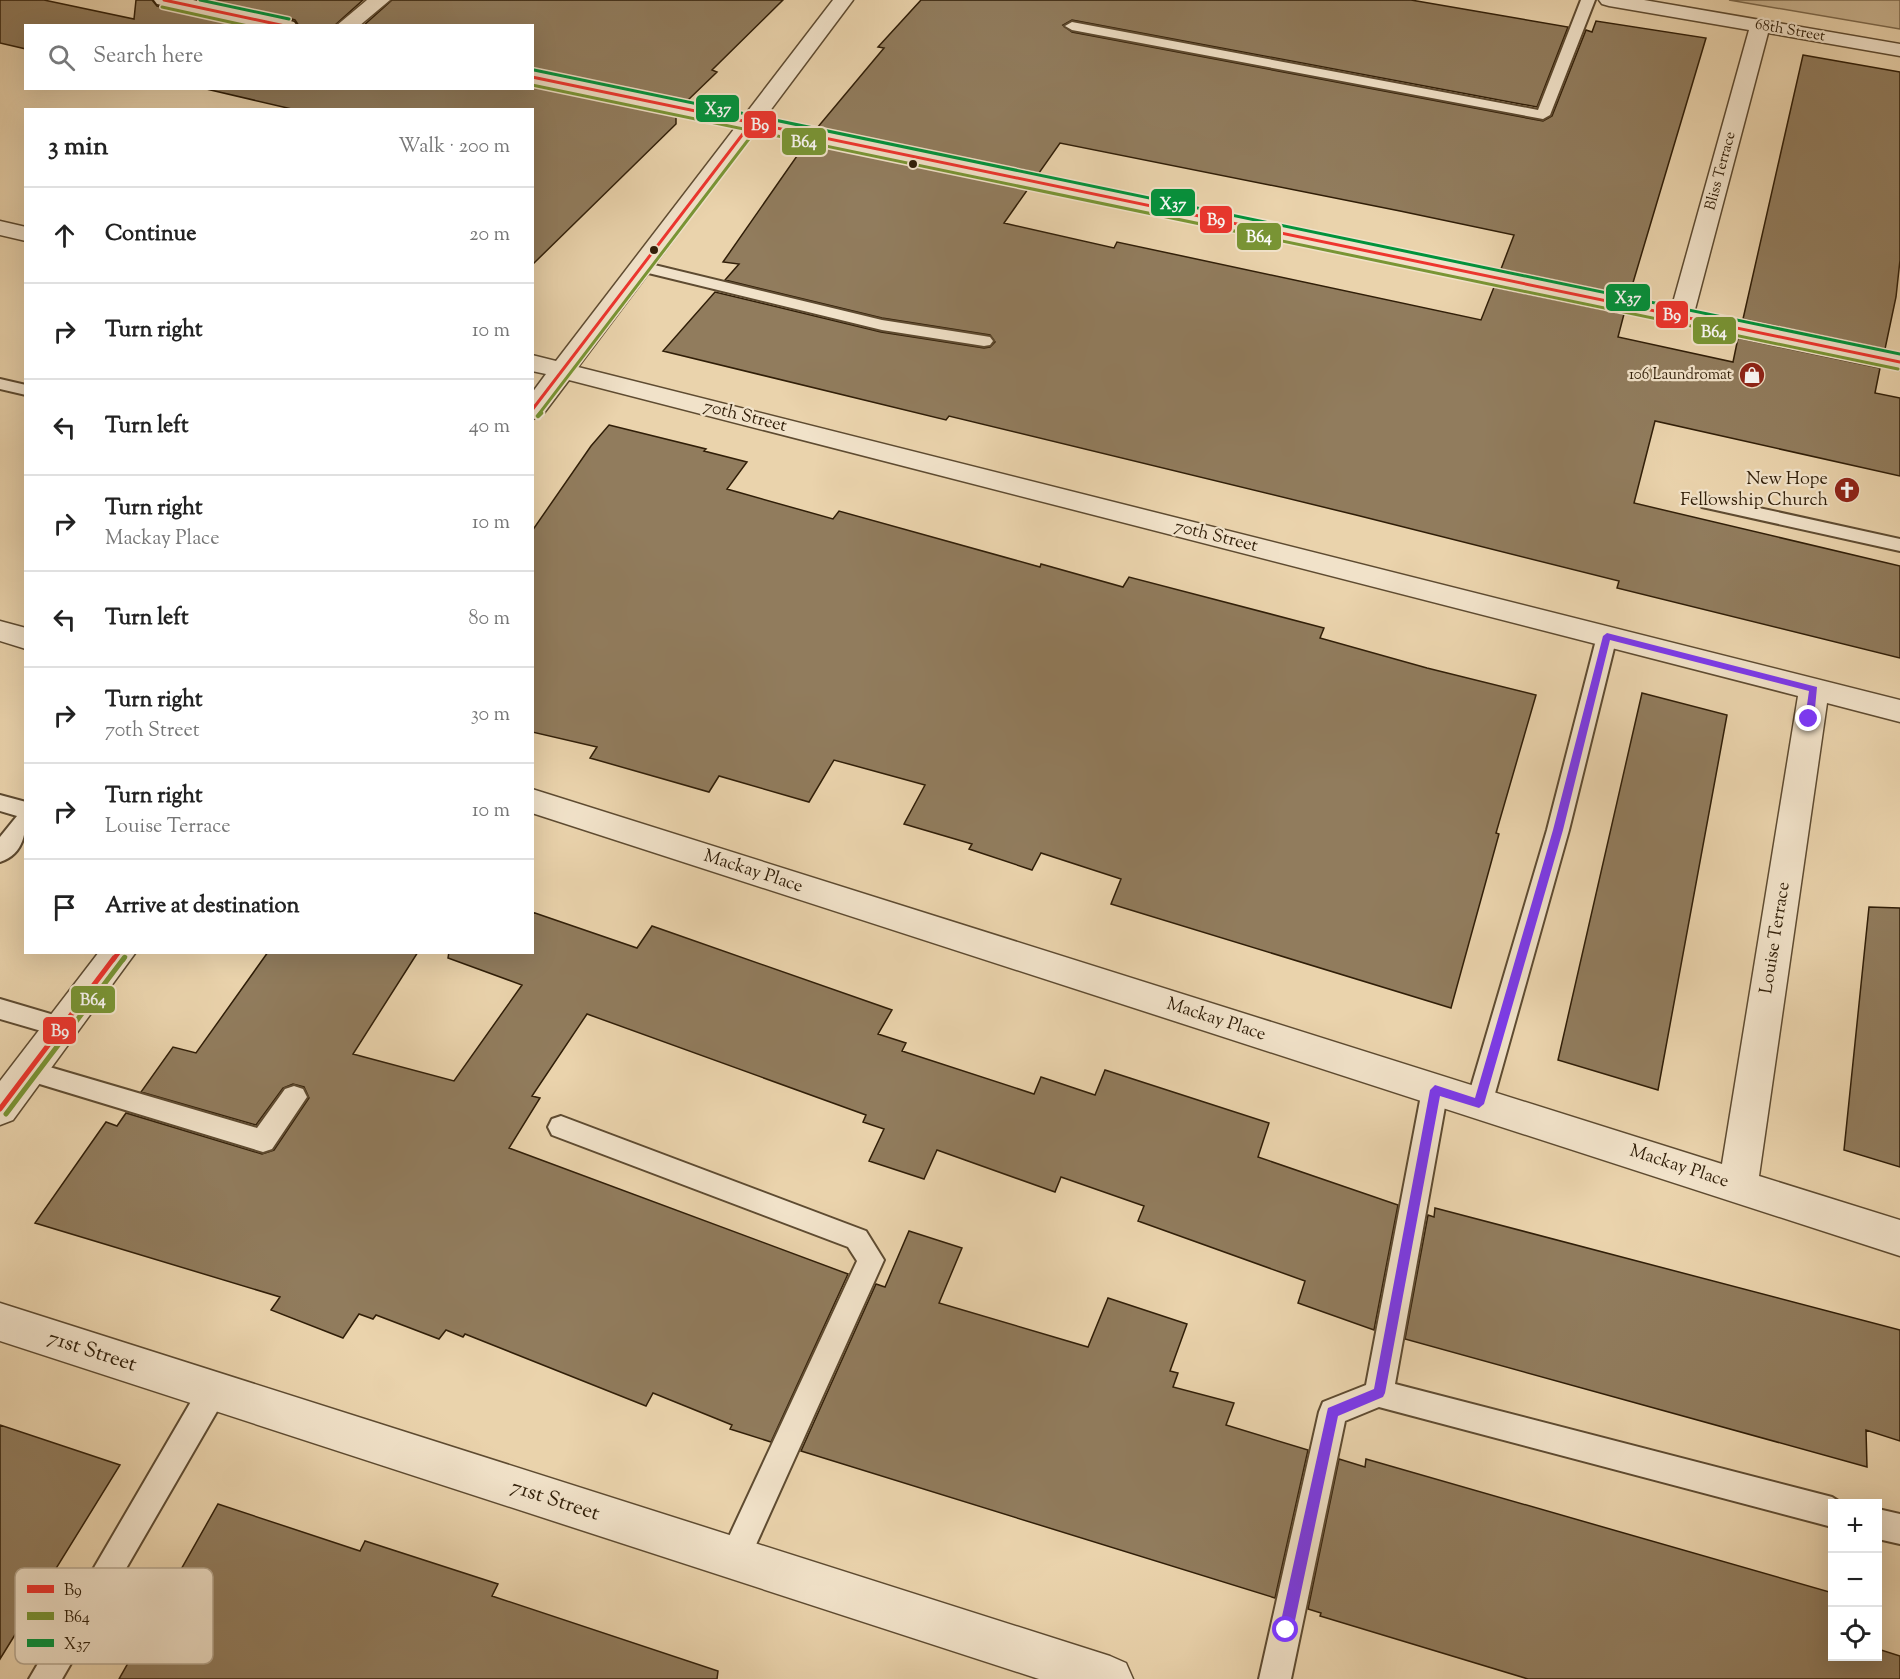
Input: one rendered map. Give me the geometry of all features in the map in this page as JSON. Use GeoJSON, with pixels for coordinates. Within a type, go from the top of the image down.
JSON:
{"type":"FeatureCollection","features":[{"type":"Feature","properties":{"kind":"street"},"geometry":{"type":"LineString","coordinates":[[164,0],[278,24]]}},
{"type":"Feature","properties":{"kind":"street"},"geometry":{"type":"LineString","coordinates":[[349,24],[380,0]]}},
{"type":"Feature","properties":{"kind":"street"},"geometry":{"type":"LineString","coordinates":[[534,408],[843,0]]}},
{"type":"Feature","properties":{"kind":"street","name":"68th Street"},"geometry":{"type":"LineString","coordinates":[[1609,0],[1900,50]]}},
{"type":"Feature","properties":{"kind":"street","name":"Bliss Terrace"},"geometry":{"type":"LineString","coordinates":[[1682,317],[1760,26]]}},
{"type":"Feature","properties":{"kind":"street"},"geometry":{"type":"LineString","coordinates":[[534,77],[1900,362]]}},
{"type":"Feature","properties":{"kind":"street"},"geometry":{"type":"LineString","coordinates":[[0,228],[24,234]]}},
{"type":"Feature","properties":{"kind":"street","name":"70th Street"},"geometry":{"type":"LineString","coordinates":[[534,364],[1900,711]]}},
{"type":"Feature","properties":{"kind":"street"},"geometry":{"type":"LineString","coordinates":[[0,631],[24,638]]}},
{"type":"Feature","properties":{"kind":"street","name":"Louise Terrace"},"geometry":{"type":"LineString","coordinates":[[1738,1186],[1814,689]]}},
{"type":"Feature","properties":{"kind":"street","name":"Mackay Place"},"geometry":{"type":"LineString","coordinates":[[534,802],[1900,1238]]}},
{"type":"Feature","properties":{"kind":"street"},"geometry":{"type":"LineString","coordinates":[[0,1109],[117,954]]}},
{"type":"Feature","properties":{"kind":"street","name":"71st Street"},"geometry":{"type":"LineString","coordinates":[[0,1322],[1110,1679]]}},
{"type":"Feature","properties":{"kind":"lane"},"geometry":{"type":"LineString","coordinates":[[1072,26],[1544,115],[1588,0]]}},
{"type":"Feature","properties":{"kind":"lane"},"geometry":{"type":"LineString","coordinates":[[642,267],[882,325],[984,341]]}},
{"type":"Feature","properties":{"kind":"lane"},"geometry":{"type":"LineString","coordinates":[[0,384],[24,390]]}},
{"type":"Feature","properties":{"kind":"lane"},"geometry":{"type":"LineString","coordinates":[[1709,503],[1900,545]]}},
{"type":"Feature","properties":{"kind":"lane"},"geometry":{"type":"LineString","coordinates":[[1479,1104],[1558,830],[1607,636]]}},
{"type":"Feature","properties":{"kind":"lane"},"geometry":{"type":"LineString","coordinates":[[0,803],[24,809]]}},
{"type":"Feature","properties":{"kind":"lane"},"geometry":{"type":"LineString","coordinates":[[0,853],[24,823]]}},
{"type":"Feature","properties":{"kind":"lane"},"geometry":{"type":"LineString","coordinates":[[0,1009],[62,1027]]}},
{"type":"Feature","properties":{"kind":"lane"},"geometry":{"type":"LineString","coordinates":[[29,1071],[263,1142],[294,1097]]}},
{"type":"Feature","properties":{"kind":"lane"},"geometry":{"type":"LineString","coordinates":[[1379,1393],[1435,1090]]}},
{"type":"Feature","properties":{"kind":"lane"},"geometry":{"type":"LineString","coordinates":[[561,1127],[857,1239],[871,1260],[734,1558]]}},
{"type":"Feature","properties":{"kind":"lane"},"geometry":{"type":"LineString","coordinates":[[110,1568],[213,1390]]}},
{"type":"Feature","properties":{"kind":"lane"},"geometry":{"type":"LineString","coordinates":[[1275,1679],[1333,1412],[1379,1393],[1828,1511]]}},
{"type":"Feature","properties":{"kind":"lane"},"geometry":{"type":"LineString","coordinates":[[1882,1525],[1900,1529]]}},
{"type":"Feature","properties":{"kind":"lane"},"geometry":{"type":"LineString","coordinates":[[45,1679],[54,1664]]}},
{"type":"Feature","properties":{"kind":"shaded area"},"geometry":{"type":"Polygon","coordinates":[[[1729,0],[1900,0],[1900,29],[1729,0]]]}},
{"type":"Feature","properties":{"kind":"building"},"geometry":{"type":"Polygon","coordinates":[[[0,0],[44,0],[134,19],[136,0],[152,0],[157,6],[234,24],[24,24],[24,49],[0,43],[0,0]]]}},
{"type":"Feature","properties":{"kind":"building"},"geometry":{"type":"Polygon","coordinates":[[[204,0],[363,0],[336,24],[298,24],[295,20],[204,0]]]}},
{"type":"Feature","properties":{"kind":"building"},"geometry":{"type":"Polygon","coordinates":[[[392,0],[783,0],[712,70],[717,72],[687,101],[534,69],[534,24],[365,24],[392,0]]]}},
{"type":"Feature","properties":{"kind":"building"},"geometry":{"type":"Polygon","coordinates":[[[921,0],[1411,0],[1568,27],[1537,107],[1072,20],[1063,25],[1072,32],[1543,121],[1552,116],[1586,30],[1592,32],[1596,21],[1706,38],[1629,296],[1501,269],[1514,235],[1400,211],[1060,143],[1039,173],[817,128],[884,48],[878,47],[921,0]]]}},
{"type":"Feature","properties":{"kind":"building"},"geometry":{"type":"Polygon","coordinates":[[[1803,55],[1900,72],[1900,260],[1896,297],[1885,349],[1743,319],[1803,55]]]}},
{"type":"Feature","properties":{"kind":"building"},"geometry":{"type":"Polygon","coordinates":[[[534,85],[676,116],[676,124],[534,263],[534,108],[287,108],[211,90],[534,90],[534,85]]]}},
{"type":"Feature","properties":{"kind":"building"},"geometry":{"type":"Polygon","coordinates":[[[806,143],[1028,189],[1004,223],[1114,248],[1117,242],[1481,320],[1494,287],[1624,314],[1618,337],[1733,362],[1738,338],[1880,368],[1875,393],[1900,398],[1900,476],[1655,421],[1634,503],[1900,566],[1900,658],[1617,588],[1619,581],[1356,515],[949,416],[946,420],[663,351],[715,292],[881,332],[984,348],[990,347],[995,342],[990,335],[882,318],[725,280],[739,264],[723,262],[806,143]]]}},
{"type":"Feature","properties":{"kind":"building"},"geometry":{"type":"Polygon","coordinates":[[[609,425],[706,449],[704,451],[747,462],[727,489],[833,519],[839,511],[1040,567],[1041,564],[1123,587],[1129,577],[1324,628],[1320,638],[1536,695],[1496,833],[1499,834],[1451,1008],[1111,904],[1121,879],[1041,853],[1032,870],[969,849],[972,844],[904,824],[925,785],[834,760],[809,802],[719,776],[709,792],[590,758],[597,747],[534,732],[534,528],[591,446],[609,425]]]}},
{"type":"Feature","properties":{"kind":"building"},"geometry":{"type":"Polygon","coordinates":[[[1642,693],[1727,715],[1658,1090],[1558,1060],[1642,693]]]}},
{"type":"Feature","properties":{"kind":"building"},"geometry":{"type":"Polygon","coordinates":[[[1869,907],[1900,908],[1900,1167],[1844,1150],[1869,907]]]}},
{"type":"Feature","properties":{"kind":"building"},"geometry":{"type":"Polygon","coordinates":[[[534,913],[637,948],[652,926],[892,1010],[878,1034],[906,1043],[902,1051],[1034,1094],[1041,1077],[1095,1095],[1105,1070],[1269,1123],[1258,1157],[1398,1205],[1374,1330],[1298,1303],[1305,1281],[1138,1221],[1144,1206],[1061,1177],[1055,1192],[937,1150],[924,1179],[869,1161],[884,1129],[863,1122],[866,1115],[587,1014],[532,1096],[540,1098],[509,1148],[848,1274],[771,1442],[730,1429],[732,1425],[653,1393],[646,1406],[465,1334],[463,1337],[446,1330],[439,1339],[376,1315],[373,1319],[359,1314],[343,1338],[271,1310],[280,1297],[35,1223],[106,1122],[117,1126],[126,1113],[262,1154],[274,1150],[309,1098],[304,1087],[293,1084],[283,1088],[256,1125],[141,1092],[173,1047],[196,1053],[267,954],[417,954],[353,1054],[454,1081],[522,985],[448,958],[449,954],[534,954],[534,913]]]}},
{"type":"Feature","properties":{"kind":"building"},"geometry":{"type":"Polygon","coordinates":[[[1435,1208],[1900,1330],[1900,1441],[1866,1430],[1867,1467],[1405,1339],[1428,1215],[1434,1217],[1435,1208]]]}},
{"type":"Feature","properties":{"kind":"building"},"geometry":{"type":"Polygon","coordinates":[[[909,1231],[962,1248],[939,1303],[1088,1347],[1108,1298],[1187,1324],[1170,1371],[1178,1373],[1173,1387],[1234,1403],[1226,1425],[1308,1450],[1275,1598],[801,1451],[876,1284],[885,1287],[909,1231]]]}},
{"type":"Feature","properties":{"kind":"building"},"geometry":{"type":"Polygon","coordinates":[[[0,1425],[120,1465],[56,1568],[15,1568],[15,1635],[0,1659],[0,1425]]]}},
{"type":"Feature","properties":{"kind":"building"},"geometry":{"type":"Polygon","coordinates":[[[1339,1459],[1365,1467],[1366,1459],[1828,1592],[1828,1661],[1882,1661],[1882,1650],[1900,1656],[1900,1679],[1528,1679],[1320,1616],[1321,1613],[1308,1609],[1339,1459]]]}},
{"type":"Feature","properties":{"kind":"building"},"geometry":{"type":"Polygon","coordinates":[[[218,1504],[360,1551],[365,1541],[498,1584],[492,1596],[718,1671],[717,1679],[119,1679],[127,1664],[213,1664],[213,1568],[182,1568],[218,1504]]]}},
{"type":"Feature","properties":{"kind":"transit line","name":"B9"},"geometry":{"type":"LineString","coordinates":[[164,0],[276,24]]}},
{"type":"Feature","properties":{"kind":"transit line","name":"X37"},"geometry":{"type":"LineString","coordinates":[[200,0],[289,19]]}},
{"type":"Feature","properties":{"kind":"transit line","name":"B64"},"geometry":{"type":"LineString","coordinates":[[162,7],[239,24]]}},
{"type":"Feature","properties":{"kind":"transit line","name":"X37"},"geometry":{"type":"LineString","coordinates":[[534,70],[1900,354]]}},
{"type":"Feature","properties":{"kind":"transit line","name":"B9"},"geometry":{"type":"LineString","coordinates":[[534,77],[1900,362]]}},
{"type":"Feature","properties":{"kind":"transit line","name":"B64"},"geometry":{"type":"LineString","coordinates":[[534,85],[1898,369]]}},
{"type":"Feature","properties":{"kind":"transit line","name":"B9"},"geometry":{"type":"LineString","coordinates":[[534,407],[752,122]]}},
{"type":"Feature","properties":{"kind":"transit line","name":"B64"},"geometry":{"type":"LineString","coordinates":[[538,416],[758,127]]}},
{"type":"Feature","properties":{"kind":"transit line","name":"B9"},"geometry":{"type":"LineString","coordinates":[[0,1109],[117,954]]}},
{"type":"Feature","properties":{"kind":"transit line","name":"B64"},"geometry":{"type":"LineString","coordinates":[[6,1114],[125,957]]}},
{"type":"Feature","properties":{"kind":"place","name":"106 Laundromat"},"geometry":{"type":"Point","coordinates":[1752,375]}},
{"type":"Feature","properties":{"kind":"place","name":"New Hope Fellowship Church"},"geometry":{"type":"Point","coordinates":[1847,490]}},
{"type":"Feature","properties":{"kind":"route"},"geometry":{"type":"LineString","coordinates":[[1286,1630],[1333,1412],[1379,1393],[1435,1090],[1479,1104],[1558,830],[1607,636],[1814,689],[1809,719]]}}]}
